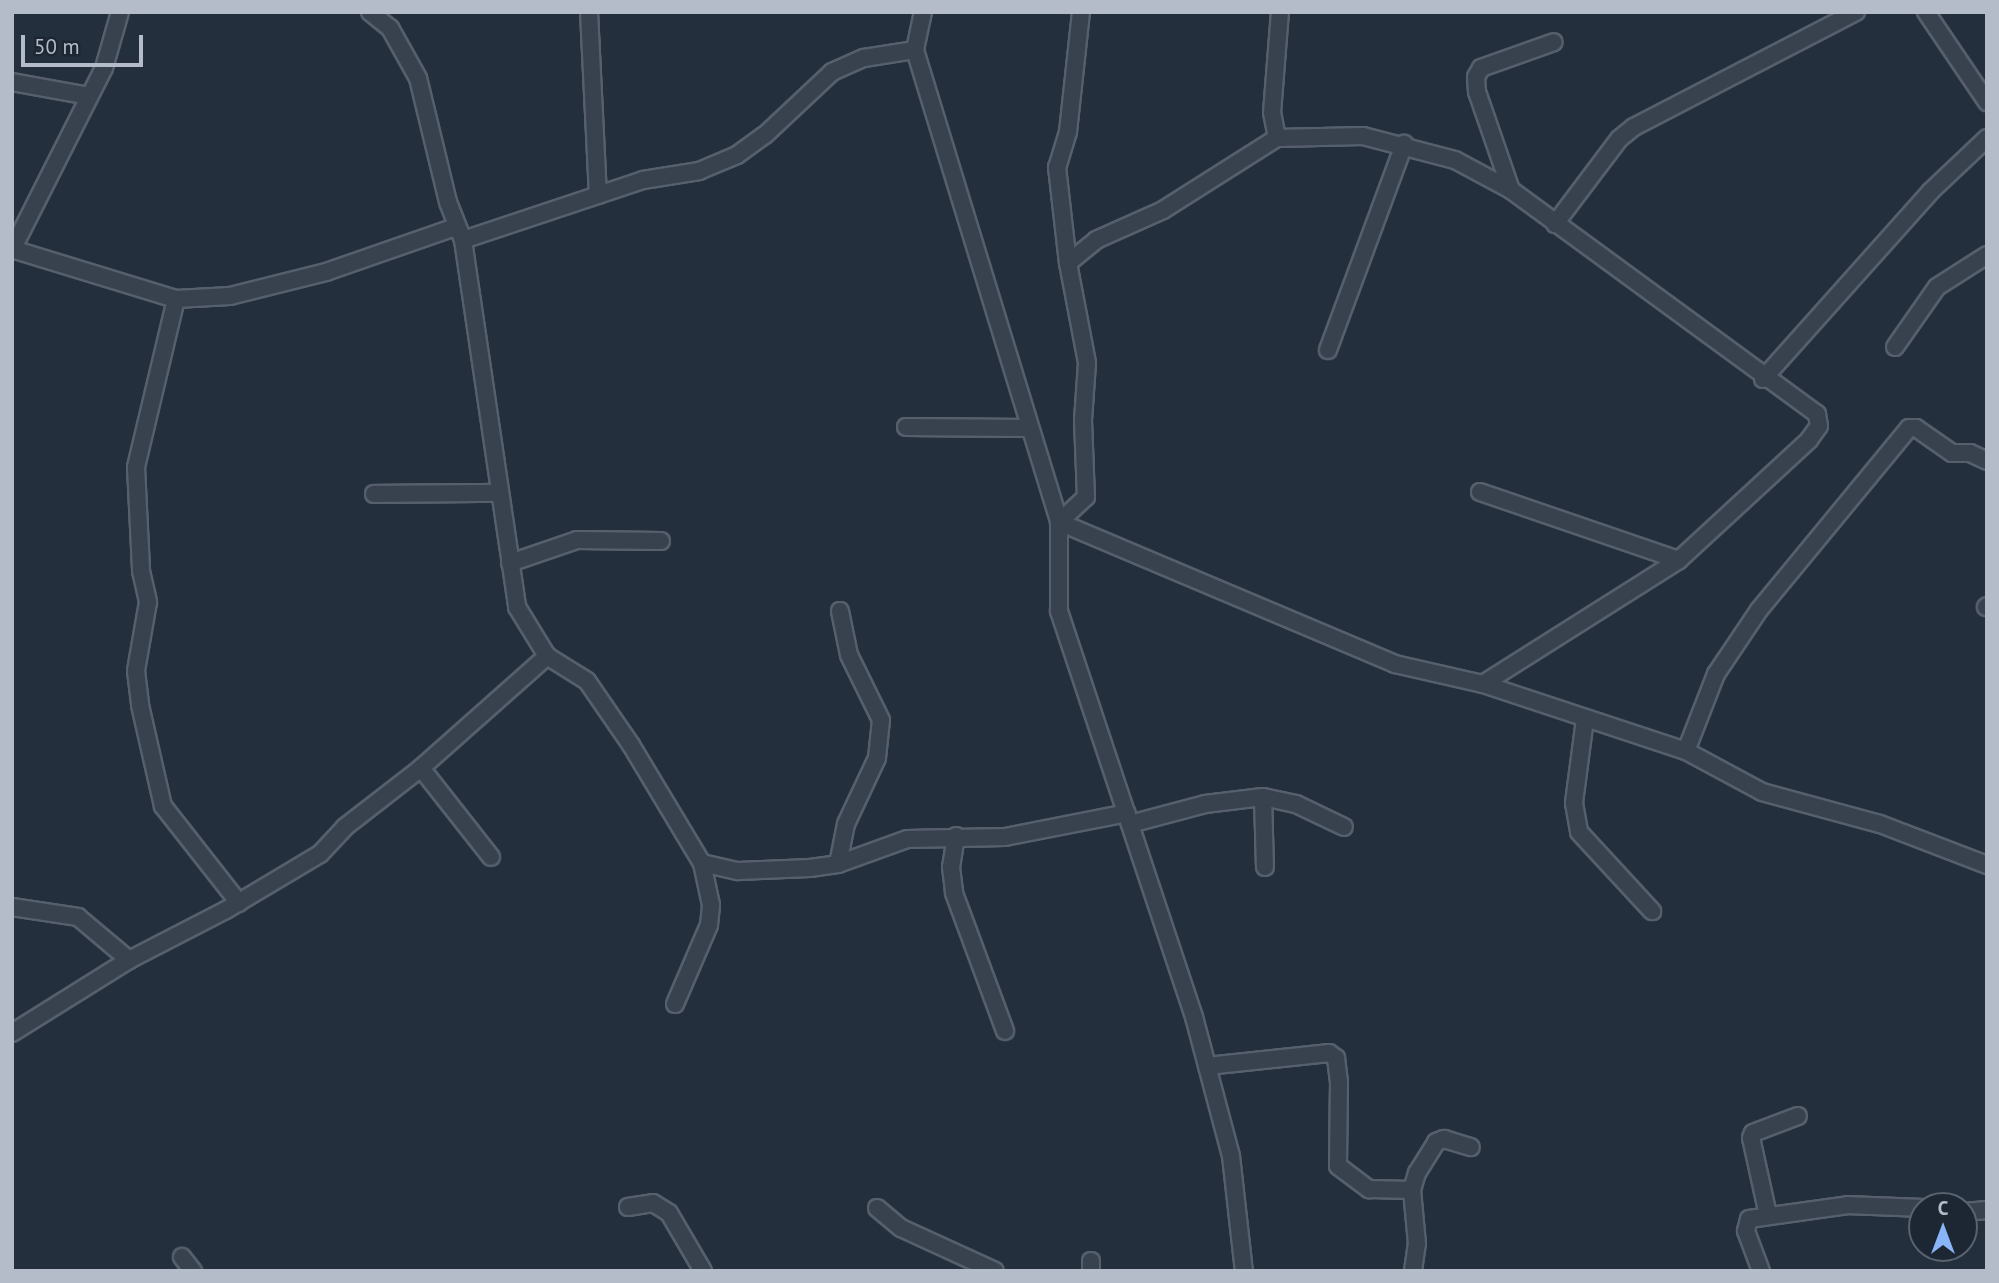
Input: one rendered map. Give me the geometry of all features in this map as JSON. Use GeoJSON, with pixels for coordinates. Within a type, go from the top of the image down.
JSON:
{"type":"FeatureCollection","features":[{"type":"Feature","properties":{"kind":"street"},"geometry":{"type":"LineString","coordinates":[[120,12],[104,68],[12,249],[176,299],[230,296],[314,275],[643,180],[699,172],[737,155],[832,72],[864,58],[915,50]]}},
{"type":"Feature","properties":{"kind":"street"},"geometry":{"type":"LineString","coordinates":[[370,12],[390,28],[418,78],[459,233],[517,607],[547,656],[587,681],[702,863],[711,905],[709,925],[675,1004]]}},
{"type":"Feature","properties":{"kind":"street"},"geometry":{"type":"LineString","coordinates":[[589,12],[598,195]]}},
{"type":"Feature","properties":{"kind":"street"},"geometry":{"type":"LineString","coordinates":[[923,12],[915,50],[1027,428],[1059,522],[1059,611],[1207,1066],[1231,1156],[1244,1271]]}},
{"type":"Feature","properties":{"kind":"street"},"geometry":{"type":"LineString","coordinates":[[1059,522],[1086,497],[1083,420],[1087,363],[1068,263],[1057,167],[1068,132],[1082,12]]}},
{"type":"Feature","properties":{"kind":"street"},"geometry":{"type":"LineString","coordinates":[[1277,138],[1272,113],[1280,12]]}},
{"type":"Feature","properties":{"kind":"street"},"geometry":{"type":"LineString","coordinates":[[1555,224],[1619,139],[1634,127],[1856,12]]}},
{"type":"Feature","properties":{"kind":"street"},"geometry":{"type":"LineString","coordinates":[[1926,12],[1987,102]]}},
{"type":"Feature","properties":{"kind":"street"},"geometry":{"type":"LineString","coordinates":[[1511,190],[1477,92],[1476,77],[1481,68],[1554,42]]}},
{"type":"Feature","properties":{"kind":"street"},"geometry":{"type":"LineString","coordinates":[[12,82],[89,96]]}},
{"type":"Feature","properties":{"kind":"street"},"geometry":{"type":"LineString","coordinates":[[1068,263],[1096,240],[1163,211],[1277,138],[1328,134],[1404,144],[1455,160],[1511,190],[1763,379],[1817,414],[1819,426],[1810,440],[1679,560],[1483,684]]}},
{"type":"Feature","properties":{"kind":"street"},"geometry":{"type":"LineString","coordinates":[[1763,379],[1931,191],[1987,138]]}},
{"type":"Feature","properties":{"kind":"street"},"geometry":{"type":"LineString","coordinates":[[1328,350],[1404,144]]}},
{"type":"Feature","properties":{"kind":"street"},"geometry":{"type":"LineString","coordinates":[[1895,347],[1937,286],[1987,255]]}},
{"type":"Feature","properties":{"kind":"street"},"geometry":{"type":"LineString","coordinates":[[176,299],[136,467],[141,571],[148,602],[136,671],[140,705],[163,806],[239,903]]}},
{"type":"Feature","properties":{"kind":"street"},"geometry":{"type":"LineString","coordinates":[[906,427],[1027,428]]}},
{"type":"Feature","properties":{"kind":"street"},"geometry":{"type":"LineString","coordinates":[[1686,751],[1716,674],[1759,610],[1909,428],[1916,428],[1952,453],[1970,453],[1987,461]]}},
{"type":"Feature","properties":{"kind":"street"},"geometry":{"type":"LineString","coordinates":[[374,494],[499,492]]}},
{"type":"Feature","properties":{"kind":"street"},"geometry":{"type":"LineString","coordinates":[[1480,492],[1679,560]]}},
{"type":"Feature","properties":{"kind":"street"},"geometry":{"type":"LineString","coordinates":[[1059,522],[1395,664],[1483,684],[1686,751],[1762,793],[1880,824],[1987,865]]}},
{"type":"Feature","properties":{"kind":"street"},"geometry":{"type":"LineString","coordinates":[[510,563],[577,540],[661,541]]}},
{"type":"Feature","properties":{"kind":"street"},"geometry":{"type":"LineString","coordinates":[[838,864],[846,824],[877,758],[881,720],[849,655],[840,611]]}},
{"type":"Feature","properties":{"kind":"street"},"geometry":{"type":"LineString","coordinates":[[12,1033],[129,960],[239,903],[320,855],[345,827],[421,768],[547,656]]}},
{"type":"Feature","properties":{"kind":"street"},"geometry":{"type":"LineString","coordinates":[[1585,719],[1574,803],[1579,832],[1652,911]]}},
{"type":"Feature","properties":{"kind":"street"},"geometry":{"type":"LineString","coordinates":[[421,768],[491,857]]}},
{"type":"Feature","properties":{"kind":"street"},"geometry":{"type":"LineString","coordinates":[[1263,797],[1265,867]]}},
{"type":"Feature","properties":{"kind":"street"},"geometry":{"type":"LineString","coordinates":[[702,863],[738,871],[838,864],[907,839],[1005,837],[1263,797],[1296,804],[1344,827]]}},
{"type":"Feature","properties":{"kind":"street"},"geometry":{"type":"LineString","coordinates":[[956,836],[951,867],[954,893],[1005,1031]]}},
{"type":"Feature","properties":{"kind":"street"},"geometry":{"type":"LineString","coordinates":[[12,907],[78,917],[129,960]]}},
{"type":"Feature","properties":{"kind":"street"},"geometry":{"type":"LineString","coordinates":[[1207,1066],[1329,1054],[1336,1058],[1339,1082],[1338,1166],[1369,1189],[1412,1191]]}},
{"type":"Feature","properties":{"kind":"street"},"geometry":{"type":"LineString","coordinates":[[1768,1215],[1751,1138],[1753,1133],[1798,1116]]}},
{"type":"Feature","properties":{"kind":"street"},"geometry":{"type":"LineString","coordinates":[[1413,1271],[1417,1244],[1412,1191],[1436,1142],[1444,1139],[1471,1147]]}},
{"type":"Feature","properties":{"kind":"street"},"geometry":{"type":"LineString","coordinates":[[628,1207],[653,1203],[668,1213],[703,1271]]}},
{"type":"Feature","properties":{"kind":"street"},"geometry":{"type":"LineString","coordinates":[[1762,1271],[1745,1223],[1768,1215],[1848,1205],[1908,1207]]}},
{"type":"Feature","properties":{"kind":"street"},"geometry":{"type":"LineString","coordinates":[[877,1208],[901,1228],[995,1271]]}},
{"type":"Feature","properties":{"kind":"street"},"geometry":{"type":"LineString","coordinates":[[182,1257],[192,1271]]}}]}
